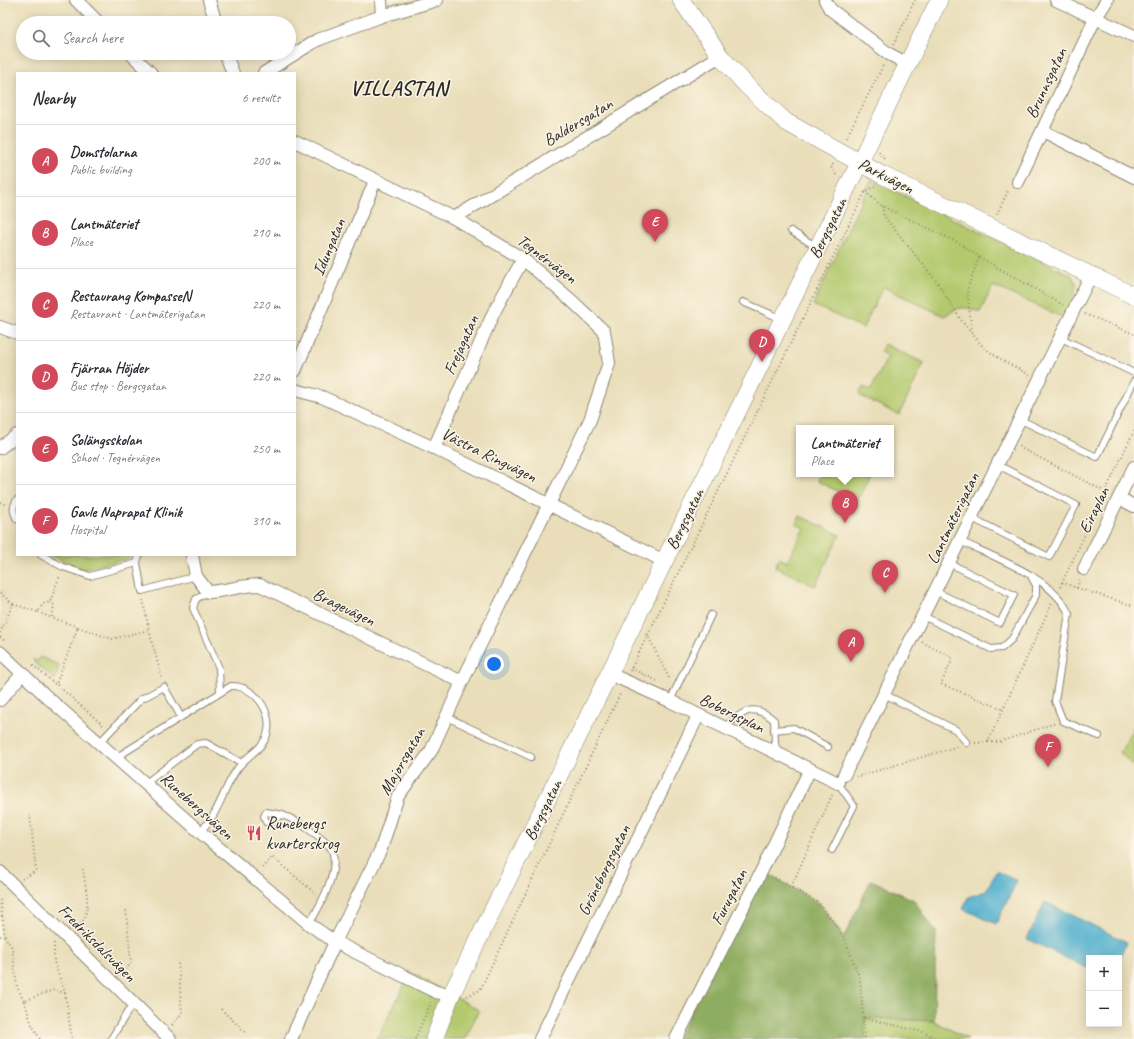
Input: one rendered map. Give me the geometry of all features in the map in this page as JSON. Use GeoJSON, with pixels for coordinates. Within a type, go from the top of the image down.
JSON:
{"type":"FeatureCollection","features":[{"type":"Feature","properties":{"kind":"street"},"geometry":{"type":"LineString","coordinates":[[76,0],[92,16]]}},
{"type":"Feature","properties":{"kind":"street"},"geometry":{"type":"LineString","coordinates":[[209,0],[214,16]]}},
{"type":"Feature","properties":{"kind":"street"},"geometry":{"type":"LineString","coordinates":[[380,0],[382,16]]}},
{"type":"Feature","properties":{"kind":"street"},"geometry":{"type":"LineString","coordinates":[[296,53],[317,40],[382,16],[438,0]]}},
{"type":"Feature","properties":{"kind":"street","name":"Parkvägen"},"geometry":{"type":"LineString","coordinates":[[681,0],[720,56],[747,86],[786,122],[882,175],[1134,296]]}},
{"type":"Feature","properties":{"kind":"street"},"geometry":{"type":"LineString","coordinates":[[825,0],[830,9],[889,54],[908,64]]}},
{"type":"Feature","properties":{"kind":"street","name":"Bergsgatan"},"geometry":{"type":"LineString","coordinates":[[434,1039],[451,995],[940,0]]}},
{"type":"Feature","properties":{"kind":"street"},"geometry":{"type":"LineString","coordinates":[[1056,0],[1134,36]]}},
{"type":"Feature","properties":{"kind":"street","name":"Brunnsgatan"},"geometry":{"type":"LineString","coordinates":[[1018,182],[1095,19],[1106,0]]}},
{"type":"Feature","properties":{"kind":"street","name":"Baldersgatan"},"geometry":{"type":"LineString","coordinates":[[454,218],[720,56]]}},
{"type":"Feature","properties":{"kind":"street"},"geometry":{"type":"LineString","coordinates":[[137,60],[150,72]]}},
{"type":"Feature","properties":{"kind":"street"},"geometry":{"type":"LineString","coordinates":[[228,60],[233,72]]}},
{"type":"Feature","properties":{"kind":"street"},"geometry":{"type":"LineString","coordinates":[[266,72],[285,60]]}},
{"type":"Feature","properties":{"kind":"street"},"geometry":{"type":"LineString","coordinates":[[1042,131],[1134,177]]}},
{"type":"Feature","properties":{"kind":"street","name":"Tegnérvägen"},"geometry":{"type":"LineString","coordinates":[[296,142],[454,218],[523,259],[604,330],[609,363],[590,420],[551,504]]}},
{"type":"Feature","properties":{"kind":"street","name":"Idungatan"},"geometry":{"type":"LineString","coordinates":[[296,369],[375,181]]}},
{"type":"Feature","properties":{"kind":"street","name":"Frejagatan"},"geometry":{"type":"LineString","coordinates":[[434,448],[494,312],[523,259]]}},
{"type":"Feature","properties":{"kind":"street","name":"Lantmäterigatan"},"geometry":{"type":"LineString","coordinates":[[841,779],[1021,420],[1091,276]]}},
{"type":"Feature","properties":{"kind":"street"},"geometry":{"type":"LineString","coordinates":[[0,327],[16,333]]}},
{"type":"Feature","properties":{"kind":"street","name":"Västra Ringvägen"},"geometry":{"type":"LineString","coordinates":[[296,390],[322,397],[434,448],[551,504],[664,561]]}},
{"type":"Feature","properties":{"kind":"street"},"geometry":{"type":"LineString","coordinates":[[0,448],[16,437]]}},
{"type":"Feature","properties":{"kind":"street","name":"Eiraplan"},"geometry":{"type":"LineString","coordinates":[[1084,569],[1134,466]]}},
{"type":"Feature","properties":{"kind":"street"},"geometry":{"type":"LineString","coordinates":[[1118,498],[1134,506]]}},
{"type":"Feature","properties":{"kind":"street","name":"Majorsgatan"},"geometry":{"type":"LineString","coordinates":[[291,1039],[335,942],[381,849],[398,796],[431,751],[462,682],[551,504]]}},
{"type":"Feature","properties":{"kind":"street"},"geometry":{"type":"LineString","coordinates":[[192,556],[196,576],[208,592]]}},
{"type":"Feature","properties":{"kind":"street","name":"Bragevägen"},"geometry":{"type":"LineString","coordinates":[[208,592],[220,591],[244,585],[260,585],[462,682]]}},
{"type":"Feature","properties":{"kind":"street","name":"Runebergsvägen"},"geometry":{"type":"LineString","coordinates":[[0,652],[47,697],[100,742],[200,832],[309,924],[335,942],[436,992],[451,995]]}},
{"type":"Feature","properties":{"kind":"street"},"geometry":{"type":"LineString","coordinates":[[0,700],[23,673]]}},
{"type":"Feature","properties":{"kind":"street","name":"Bobergsplan"},"geometry":{"type":"LineString","coordinates":[[610,674],[670,701],[698,716],[810,769],[841,779]]}},
{"type":"Feature","properties":{"kind":"street","name":"Gröneborgsgatan"},"geometry":{"type":"LineString","coordinates":[[540,1039],[698,716]]}},
{"type":"Feature","properties":{"kind":"street","name":"Furugatan"},"geometry":{"type":"LineString","coordinates":[[676,1039],[762,870],[810,769]]}},
{"type":"Feature","properties":{"kind":"street","name":"Fredriksdalsvägen"},"geometry":{"type":"LineString","coordinates":[[0,872],[167,1036]]}},
{"type":"Feature","properties":{"kind":"lane"},"geometry":{"type":"LineString","coordinates":[[790,231],[819,247]]}},
{"type":"Feature","properties":{"kind":"lane"},"geometry":{"type":"LineString","coordinates":[[743,302],[783,320]]}},
{"type":"Feature","properties":{"kind":"lane"},"geometry":{"type":"LineString","coordinates":[[1061,338],[1134,373]]}},
{"type":"Feature","properties":{"kind":"lane"},"geometry":{"type":"LineString","coordinates":[[1021,420],[1097,457],[1134,381]]}},
{"type":"Feature","properties":{"kind":"lane"},"geometry":{"type":"LineString","coordinates":[[972,518],[1049,557],[1076,505],[998,465]]}},
{"type":"Feature","properties":{"kind":"lane"},"geometry":{"type":"LineString","coordinates":[[16,502],[13,506],[13,511],[16,517]]}},
{"type":"Feature","properties":{"kind":"lane"},"geometry":{"type":"LineString","coordinates":[[960,541],[1030,576],[1057,594],[1064,603],[1069,614],[1055,701],[1063,721],[1099,736]]}},
{"type":"Feature","properties":{"kind":"lane"},"geometry":{"type":"LineString","coordinates":[[43,556],[63,567],[90,576],[137,563]]}},
{"type":"Feature","properties":{"kind":"lane"},"geometry":{"type":"LineString","coordinates":[[140,556],[137,563],[142,591],[196,576]]}},
{"type":"Feature","properties":{"kind":"lane"},"geometry":{"type":"LineString","coordinates":[[935,591],[1000,623],[1014,595],[949,563]]}},
{"type":"Feature","properties":{"kind":"lane"},"geometry":{"type":"LineString","coordinates":[[923,616],[991,649],[1002,648],[1012,639],[1036,594],[1036,585],[1030,576]]}},
{"type":"Feature","properties":{"kind":"lane"},"geometry":{"type":"LineString","coordinates":[[208,592],[196,599],[193,608],[219,668],[220,692]]}},
{"type":"Feature","properties":{"kind":"lane"},"geometry":{"type":"LineString","coordinates":[[670,701],[711,616]]}},
{"type":"Feature","properties":{"kind":"lane"},"geometry":{"type":"LineString","coordinates":[[100,742],[142,699],[164,686],[181,717]]}},
{"type":"Feature","properties":{"kind":"lane"},"geometry":{"type":"LineString","coordinates":[[117,757],[231,686],[239,686],[251,691],[266,712],[269,724],[267,734],[263,744],[242,763],[214,814],[200,832]]}},
{"type":"Feature","properties":{"kind":"lane"},"geometry":{"type":"LineString","coordinates":[[884,694],[956,730],[967,743]]}},
{"type":"Feature","properties":{"kind":"lane"},"geometry":{"type":"LineString","coordinates":[[723,728],[746,711],[762,710],[774,720],[775,743],[778,754]]}},
{"type":"Feature","properties":{"kind":"lane"},"geometry":{"type":"LineString","coordinates":[[447,717],[531,757]]}},
{"type":"Feature","properties":{"kind":"lane"},"geometry":{"type":"LineString","coordinates":[[774,730],[794,728],[828,747]]}},
{"type":"Feature","properties":{"kind":"lane"},"geometry":{"type":"LineString","coordinates":[[146,783],[197,744],[206,743],[242,763]]}},
{"type":"Feature","properties":{"kind":"lane"},"geometry":{"type":"LineString","coordinates":[[832,850],[854,806],[841,779]]}},
{"type":"Feature","properties":{"kind":"lane"},"geometry":{"type":"LineString","coordinates":[[282,814],[299,823],[330,847],[334,859],[324,900],[309,924]]}},
{"type":"Feature","properties":{"kind":"lane"},"geometry":{"type":"LineString","coordinates":[[111,1039],[133,1003]]}},
{"type":"Feature","properties":{"kind":"path"},"geometry":{"type":"LineString","coordinates":[[844,142],[915,0]]}},
{"type":"Feature","properties":{"kind":"path"},"geometry":{"type":"LineString","coordinates":[[451,995],[468,996],[480,990],[626,682],[647,634],[865,192],[873,188],[882,175]]}},
{"type":"Feature","properties":{"kind":"path"},"geometry":{"type":"LineString","coordinates":[[996,217],[1007,191],[1018,182]]}},
{"type":"Feature","properties":{"kind":"path"},"geometry":{"type":"LineString","coordinates":[[865,192],[882,206],[961,244],[979,257],[1075,310],[1134,334]]}},
{"type":"Feature","properties":{"kind":"path"},"geometry":{"type":"LineString","coordinates":[[882,206],[884,216],[937,282],[984,348],[1005,362],[1032,376]]}},
{"type":"Feature","properties":{"kind":"path"},"geometry":{"type":"LineString","coordinates":[[972,333],[967,290],[979,257]]}},
{"type":"Feature","properties":{"kind":"path"},"geometry":{"type":"LineString","coordinates":[[988,742],[1134,431]]}},
{"type":"Feature","properties":{"kind":"path"},"geometry":{"type":"LineString","coordinates":[[1009,442],[1105,491]]}},
{"type":"Feature","properties":{"kind":"path"},"geometry":{"type":"LineString","coordinates":[[50,602],[59,578]]}},
{"type":"Feature","properties":{"kind":"path"},"geometry":{"type":"LineString","coordinates":[[1062,582],[1134,606]]}},
{"type":"Feature","properties":{"kind":"path"},"geometry":{"type":"LineString","coordinates":[[142,591],[149,630],[164,686]]}},
{"type":"Feature","properties":{"kind":"path"},"geometry":{"type":"LineString","coordinates":[[0,593],[13,604],[112,639],[149,630]]}},
{"type":"Feature","properties":{"kind":"path"},"geometry":{"type":"LineString","coordinates":[[38,612],[43,604],[50,602]]}},
{"type":"Feature","properties":{"kind":"path"},"geometry":{"type":"LineString","coordinates":[[50,602],[54,605],[52,618]]}},
{"type":"Feature","properties":{"kind":"path"},"geometry":{"type":"LineString","coordinates":[[0,633],[13,604]]}},
{"type":"Feature","properties":{"kind":"path"},"geometry":{"type":"LineString","coordinates":[[78,627],[56,684],[110,731]]}},
{"type":"Feature","properties":{"kind":"path"},"geometry":{"type":"LineString","coordinates":[[647,634],[675,690]]}},
{"type":"Feature","properties":{"kind":"path"},"geometry":{"type":"LineString","coordinates":[[912,637],[953,658],[940,684],[1003,709]]}},
{"type":"Feature","properties":{"kind":"path"},"geometry":{"type":"LineString","coordinates":[[791,887],[841,779],[967,743],[999,742],[1063,721]]}},
{"type":"Feature","properties":{"kind":"path"},"geometry":{"type":"LineString","coordinates":[[12,884],[36,871],[30,816]]}},
{"type":"Feature","properties":{"kind":"path"},"geometry":{"type":"LineString","coordinates":[[254,878],[272,857],[324,900]]}},
{"type":"Feature","properties":{"kind":"path"},"geometry":{"type":"LineString","coordinates":[[65,935],[79,926],[88,912],[83,869]]}},
{"type":"Feature","properties":{"kind":"path"},"geometry":{"type":"LineString","coordinates":[[762,870],[819,902],[844,937],[860,979],[865,1039]]}},
{"type":"Feature","properties":{"kind":"path"},"geometry":{"type":"LineString","coordinates":[[0,900],[5,938]]}},
{"type":"Feature","properties":{"kind":"path"},"geometry":{"type":"LineString","coordinates":[[114,984],[131,963],[126,910]]}},
{"type":"Feature","properties":{"kind":"path"},"geometry":{"type":"LineString","coordinates":[[54,924],[54,962],[65,993],[72,1039]]}},
{"type":"Feature","properties":{"kind":"path"},"geometry":{"type":"LineString","coordinates":[[0,936],[5,938],[12,947],[17,987],[24,1001],[32,1025],[40,1039]]}},
{"type":"Feature","properties":{"kind":"path"},"geometry":{"type":"LineString","coordinates":[[167,1036],[182,1013],[178,962]]}},
{"type":"Feature","properties":{"kind":"path"},"geometry":{"type":"LineString","coordinates":[[24,1001],[54,990],[65,993]]}},
{"type":"Feature","properties":{"kind":"path"},"geometry":{"type":"LineString","coordinates":[[415,1039],[432,999]]}},
{"type":"Feature","properties":{"kind":"path"},"geometry":{"type":"LineString","coordinates":[[221,1009],[247,1034]]}},
{"type":"Feature","properties":{"kind":"path"},"geometry":{"type":"LineString","coordinates":[[864,1018],[923,1032],[936,1039]]}},
{"type":"Feature","properties":{"kind":"green space"},"geometry":{"type":"Polygon","coordinates":[[[871,180],[1071,275],[1077,284],[1066,319],[993,286],[980,312],[962,308],[954,310],[944,316],[883,287],[863,328],[813,305],[871,180]]]}},
{"type":"Feature","properties":{"kind":"green space"},"geometry":{"type":"Polygon","coordinates":[[[884,344],[924,363],[899,415],[859,395],[863,387],[871,390],[888,356],[880,352],[884,344]]]}},
{"type":"Feature","properties":{"kind":"green space"},"geometry":{"type":"Polygon","coordinates":[[[819,477],[869,477],[857,501],[817,481],[819,477]]]}},
{"type":"Feature","properties":{"kind":"green space"},"geometry":{"type":"Polygon","coordinates":[[[800,516],[840,535],[815,586],[775,567],[779,558],[787,562],[804,528],[796,524],[800,516]]]}},
{"type":"Feature","properties":{"kind":"green space"},"geometry":{"type":"Polygon","coordinates":[[[51,556],[131,556],[127,559],[83,569],[51,556]]]}},
{"type":"Feature","properties":{"kind":"green space"},"geometry":{"type":"Polygon","coordinates":[[[40,657],[59,665],[56,678],[54,679],[33,661],[34,659],[37,662],[40,657]]]}},
{"type":"Feature","properties":{"kind":"green space"},"geometry":{"type":"Polygon","coordinates":[[[1134,727],[1134,766],[1120,753],[1134,727]]]}},
{"type":"Feature","properties":{"kind":"green space"},"geometry":{"type":"Polygon","coordinates":[[[762,870],[819,903],[844,937],[871,880],[914,900],[936,932],[934,1021],[865,1018],[865,1039],[677,1039],[762,870]]]}},
{"type":"Feature","properties":{"kind":"green space"},"geometry":{"type":"Polygon","coordinates":[[[408,971],[479,1010],[465,1039],[377,1039],[408,978],[408,971]]]}},
{"type":"Feature","properties":{"kind":"green space"},"geometry":{"type":"Polygon","coordinates":[[[864,1018],[934,1021],[968,1039],[865,1039],[864,1018]]]}},
{"type":"Feature","properties":{"kind":"water"},"geometry":{"type":"Polygon","coordinates":[[[996,871],[1017,881],[996,924],[963,909],[968,897],[986,891],[996,871]]]}},
{"type":"Feature","properties":{"kind":"water"},"geometry":{"type":"Polygon","coordinates":[[[1045,902],[1127,942],[1121,955],[1086,955],[1086,968],[1027,939],[1045,902]]]}},
{"type":"Feature","properties":{"kind":"place","name":"Solängsskolan"},"geometry":{"type":"Point","coordinates":[655,242]}},
{"type":"Feature","properties":{"kind":"place","name":"Fjärran Höjder"},"geometry":{"type":"Point","coordinates":[762,362]}},
{"type":"Feature","properties":{"kind":"place","name":"Lantmäteriet"},"geometry":{"type":"Point","coordinates":[845,523]}},
{"type":"Feature","properties":{"kind":"place","name":"Restaurang KompasseN"},"geometry":{"type":"Point","coordinates":[885,593]}},
{"type":"Feature","properties":{"kind":"place","name":"Domstolarna"},"geometry":{"type":"Point","coordinates":[851,662]}},
{"type":"Feature","properties":{"kind":"place","name":"Gavle Naprapat Klinik"},"geometry":{"type":"Point","coordinates":[1048,767]}},
{"type":"Feature","properties":{"kind":"place","name":"Runebergs kvarterskrog"},"geometry":{"type":"Point","coordinates":[254,833]}},
{"type":"Feature","properties":{"kind":"district","name":"VILLASTAN"},"geometry":{"type":"Point","coordinates":[399,88]}}]}
